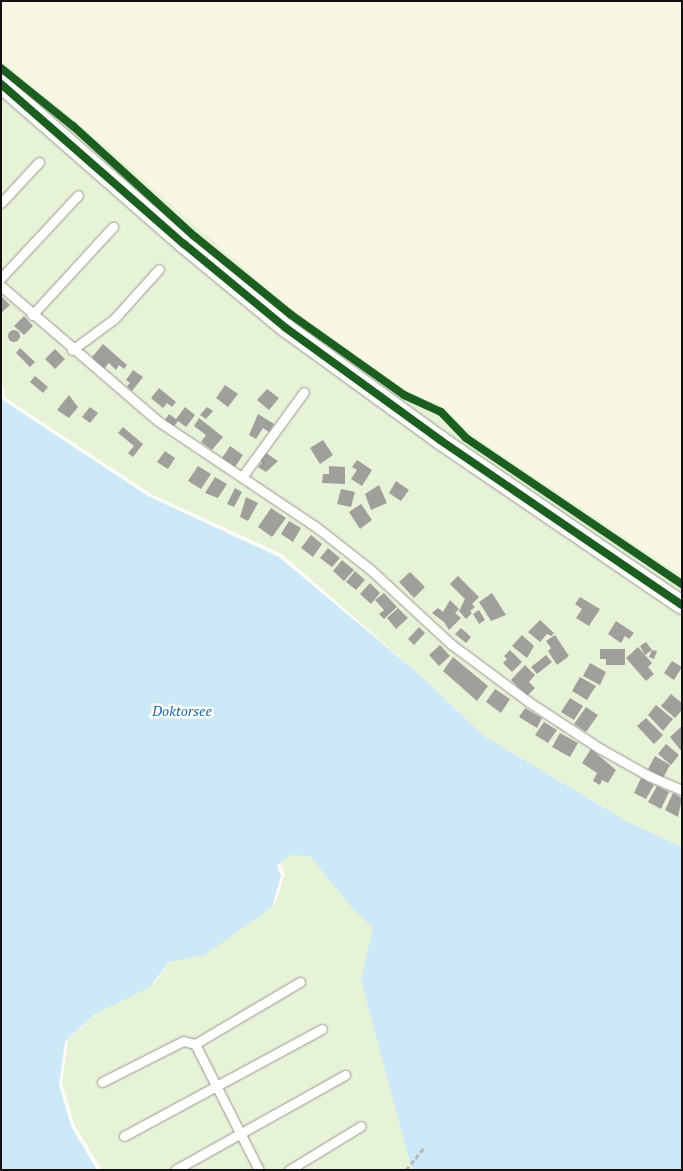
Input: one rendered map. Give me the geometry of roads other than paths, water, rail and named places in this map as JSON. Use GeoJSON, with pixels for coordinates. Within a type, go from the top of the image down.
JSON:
{"type":"FeatureCollection","features":[{"type":"Feature","properties":{"kind":"street"},"geometry":{"type":"LineString","coordinates":[[1,84],[184,244],[286,328],[440,440],[682,605]]}},
{"type":"Feature","properties":{"kind":"lane"},"geometry":{"type":"LineString","coordinates":[[1,203],[39,162]]}},
{"type":"Feature","properties":{"kind":"lane"},"geometry":{"type":"LineString","coordinates":[[1,278],[78,195]]}},
{"type":"Feature","properties":{"kind":"lane"},"geometry":{"type":"LineString","coordinates":[[32,315],[114,227]]}},
{"type":"Feature","properties":{"kind":"lane"},"geometry":{"type":"LineString","coordinates":[[72,350],[114,319],[159,269]]}},
{"type":"Feature","properties":{"kind":"lane"},"geometry":{"type":"LineString","coordinates":[[1,286],[72,350],[158,421],[315,526],[372,570],[451,644],[530,702],[599,748],[682,790]]}},
{"type":"Feature","properties":{"kind":"lane"},"geometry":{"type":"LineString","coordinates":[[242,477],[304,392]]}},
{"type":"Feature","properties":{"kind":"lane"},"geometry":{"type":"LineString","coordinates":[[102,1082],[183,1041],[195,1044],[300,982]]}},
{"type":"Feature","properties":{"kind":"lane"},"geometry":{"type":"LineString","coordinates":[[124,1136],[322,1028]]}},
{"type":"Feature","properties":{"kind":"lane"},"geometry":{"type":"LineString","coordinates":[[195,1044],[240,1136],[259,1170]]}},
{"type":"Feature","properties":{"kind":"lane"},"geometry":{"type":"LineString","coordinates":[[175,1170],[240,1136],[345,1075]]}},
{"type":"Feature","properties":{"kind":"lane"},"geometry":{"type":"LineString","coordinates":[[289,1170],[361,1126]]}},
{"type":"Feature","properties":{"kind":"water","name":"Doktorsee"},"geometry":{"type":"Polygon","coordinates":[[[1,394],[3,400],[148,496],[279,557],[420,675],[484,736],[628,822],[682,847],[682,1170],[412,1170],[361,980],[373,928],[353,909],[310,856],[291,855],[277,865],[281,876],[272,907],[205,955],[169,962],[150,987],[95,1014],[65,1042],[59,1085],[71,1126],[97,1170],[1,1170],[1,394]]]}}]}
